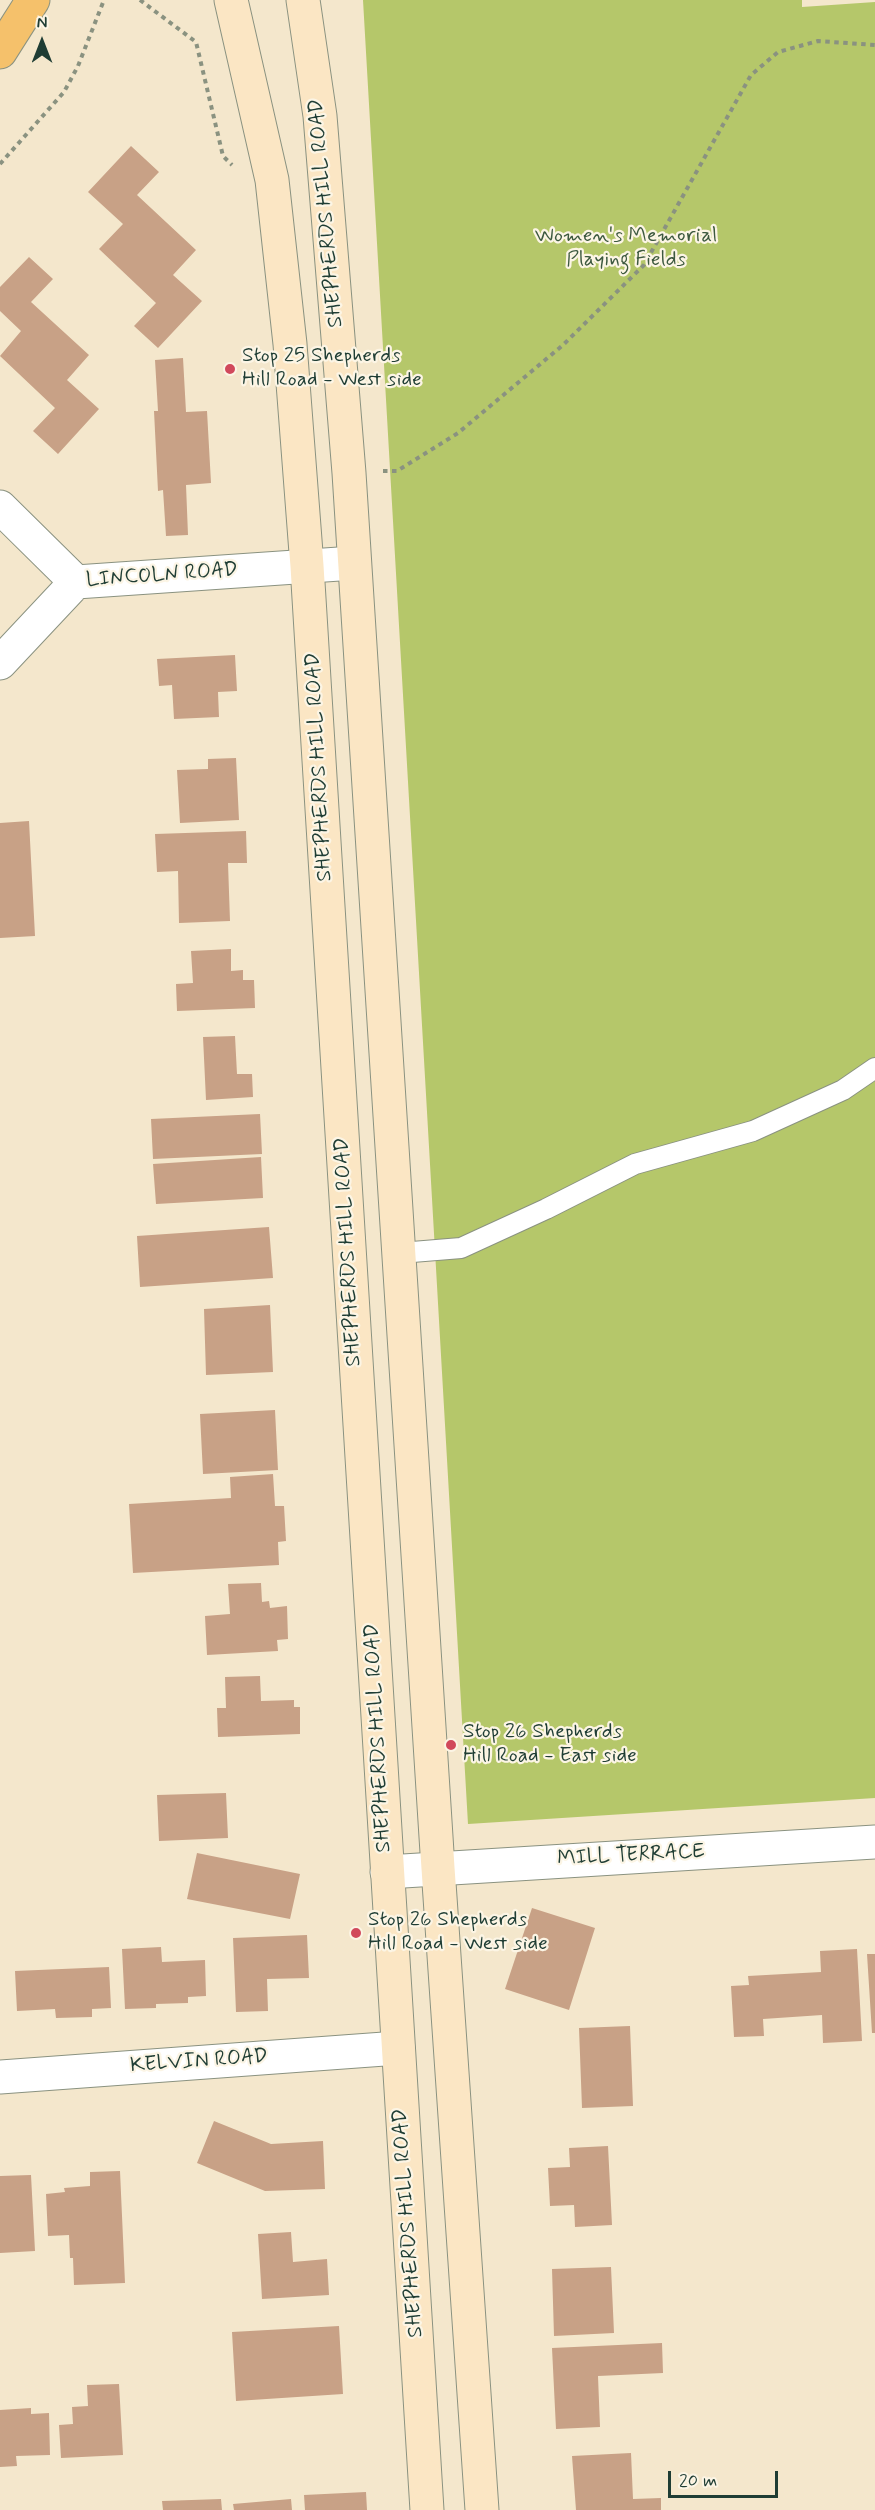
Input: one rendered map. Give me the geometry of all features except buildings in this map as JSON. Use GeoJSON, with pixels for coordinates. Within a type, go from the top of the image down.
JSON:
{"type":"FeatureCollection","features":[{"type":"Feature","properties":{"kind":"highway"},"geometry":{"type":"LineString","coordinates":[[0,52],[33,0]]}},
{"type":"Feature","properties":{"kind":"main road","name":"SHEPHERDS HILL ROAD"},"geometry":{"type":"LineString","coordinates":[[231,0],[272,180],[290,344],[307,566],[427,2510]]}},
{"type":"Feature","properties":{"kind":"main road","name":"SHEPHERDS HILL ROAD"},"geometry":{"type":"LineString","coordinates":[[303,0],[320,116],[349,472],[438,1869],[482,2510]]}},
{"type":"Feature","properties":{"kind":"street","name":"LINCOLN ROAD"},"geometry":{"type":"LineString","coordinates":[[0,507],[76,582],[354,563]]}},
{"type":"Feature","properties":{"kind":"street"},"geometry":{"type":"LineString","coordinates":[[0,663],[76,582]]}},
{"type":"Feature","properties":{"kind":"street","name":"MILL TERRACE"},"geometry":{"type":"LineString","coordinates":[[387,1872],[875,1842]]}},
{"type":"Feature","properties":{"kind":"street","name":"KELVIN ROAD"},"geometry":{"type":"LineString","coordinates":[[0,2077],[398,2048]]}},
{"type":"Feature","properties":{"kind":"lane"},"geometry":{"type":"LineString","coordinates":[[400,1253],[461,1248],[546,1209],[635,1164],[753,1131],[843,1089],[875,1068]]}},
{"type":"Feature","properties":{"kind":"path"},"geometry":{"type":"LineString","coordinates":[[0,164],[64,92],[78,66],[104,0]]}},
{"type":"Feature","properties":{"kind":"path"},"geometry":{"type":"LineString","coordinates":[[140,0],[196,42],[224,156],[239,173]]}},
{"type":"Feature","properties":{"kind":"path"},"geometry":{"type":"LineString","coordinates":[[349,472],[397,471],[458,433],[571,337],[644,265],[751,75],[777,52],[818,41],[875,45]]}},
{"type":"Feature","properties":{"kind":"green space","name":"Women's Memorial Playing Fields"},"geometry":{"type":"Polygon","coordinates":[[[363,0],[802,0],[802,7],[875,2],[875,1798],[468,1824],[363,0]]]}},
{"type":"Feature","properties":{"kind":"place","name":"Stop 25 Shepherds Hill Road - West side"},"geometry":{"type":"Point","coordinates":[230,369]}},
{"type":"Feature","properties":{"kind":"place","name":"Stop 26 Shepherds Hill Road - East side"},"geometry":{"type":"Point","coordinates":[451,1745]}},
{"type":"Feature","properties":{"kind":"place","name":"Stop 26 Shepherds Hill Road - West side"},"geometry":{"type":"Point","coordinates":[356,1933]}}]}
